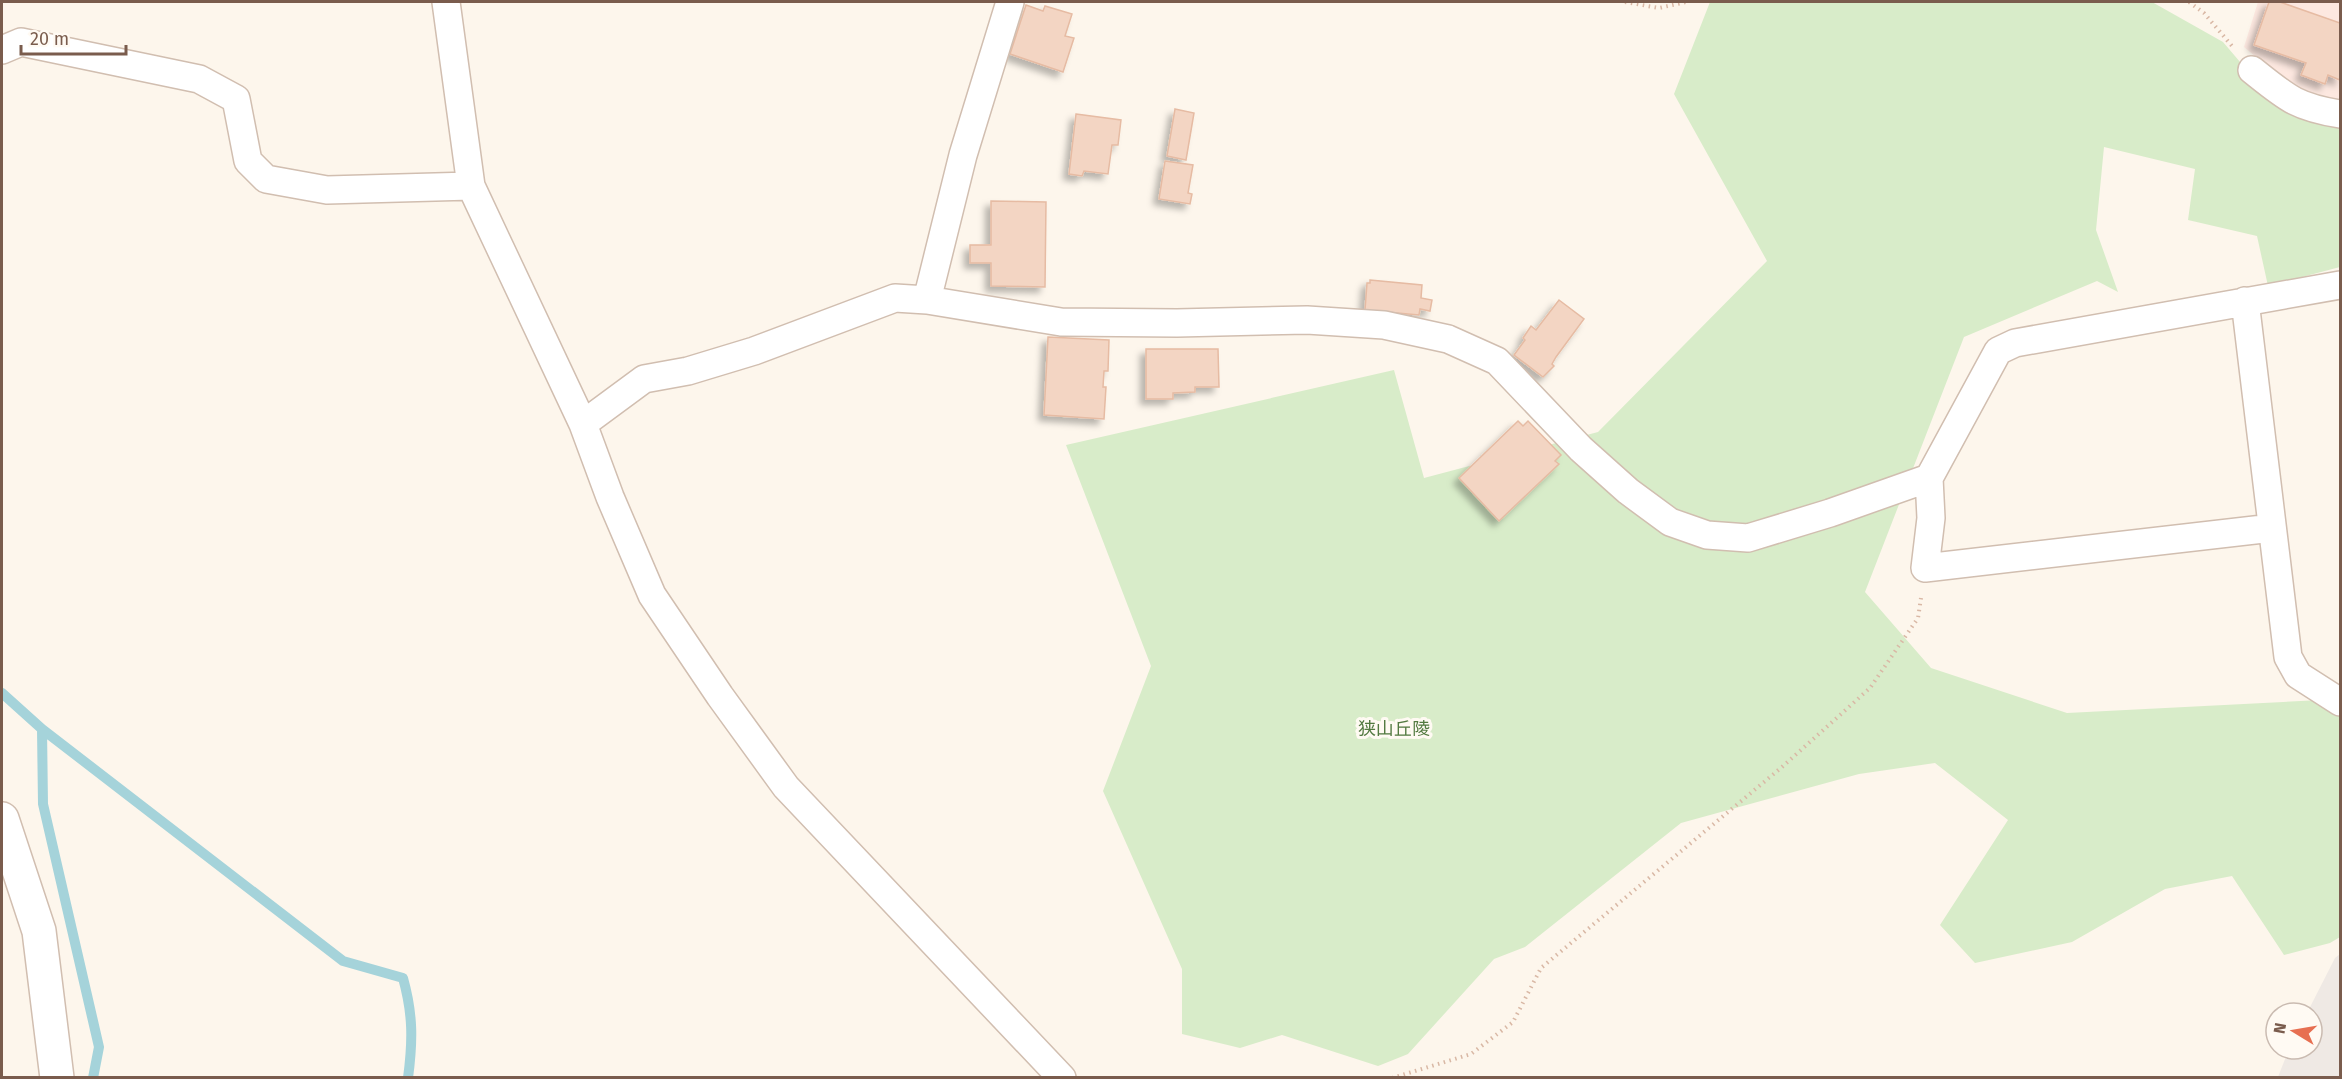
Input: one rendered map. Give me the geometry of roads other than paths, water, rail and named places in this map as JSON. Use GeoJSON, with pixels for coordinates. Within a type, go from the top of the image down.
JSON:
{"type":"FeatureCollection","features":[{"type":"Feature","properties":{"kind":"street"},"geometry":{"type":"LineString","coordinates":[[447,2],[471,186],[584,424],[610,497],[652,595],[720,696],[786,787],[1062,1077]]}},
{"type":"Feature","properties":{"kind":"street"},"geometry":{"type":"LineString","coordinates":[[927,300],[963,155],[1010,2]]}},
{"type":"Feature","properties":{"kind":"street"},"geometry":{"type":"LineString","coordinates":[[2,50],[21,42],[199,79],[236,99],[248,161],[266,179],[327,190],[471,186]]}},
{"type":"Feature","properties":{"kind":"street"},"geometry":{"type":"LineString","coordinates":[[2252,70],[2289,100],[2313,110],[2340,114]]}},
{"type":"Feature","properties":{"kind":"street"},"geometry":{"type":"LineString","coordinates":[[2272,528],[1925,568],[1931,518],[1929,478],[1998,351],[2015,344],[2340,285]]}},
{"type":"Feature","properties":{"kind":"street"},"geometry":{"type":"LineString","coordinates":[[584,424],[644,379],[688,371],[754,351],[895,298],[927,300],[1061,322],[1177,324],[1307,320],[1384,326],[1448,339],[1497,361],[1581,449],[1628,491],[1670,522],[1707,535],[1748,538],[1830,513],[1929,478]]}},
{"type":"Feature","properties":{"kind":"street"},"geometry":{"type":"LineString","coordinates":[[2245,301],[2288,657],[2298,675],[2340,702]]}},
{"type":"Feature","properties":{"kind":"street"},"geometry":{"type":"LineString","coordinates":[[2,819],[39,932],[57,1077]]}},
{"type":"Feature","properties":{"kind":"waterway"},"geometry":{"type":"LineString","coordinates":[[2,693],[42,729],[343,961],[403,978],[409,1003],[411,1027],[408,1078]]}},
{"type":"Feature","properties":{"kind":"waterway"},"geometry":{"type":"LineString","coordinates":[[42,729],[43,804],[99,1047],[93,1078]]}},
{"type":"Feature","properties":{"kind":"park label","name":"狭山丘陵"},"geometry":{"type":"Point","coordinates":[1394,729]}}]}
